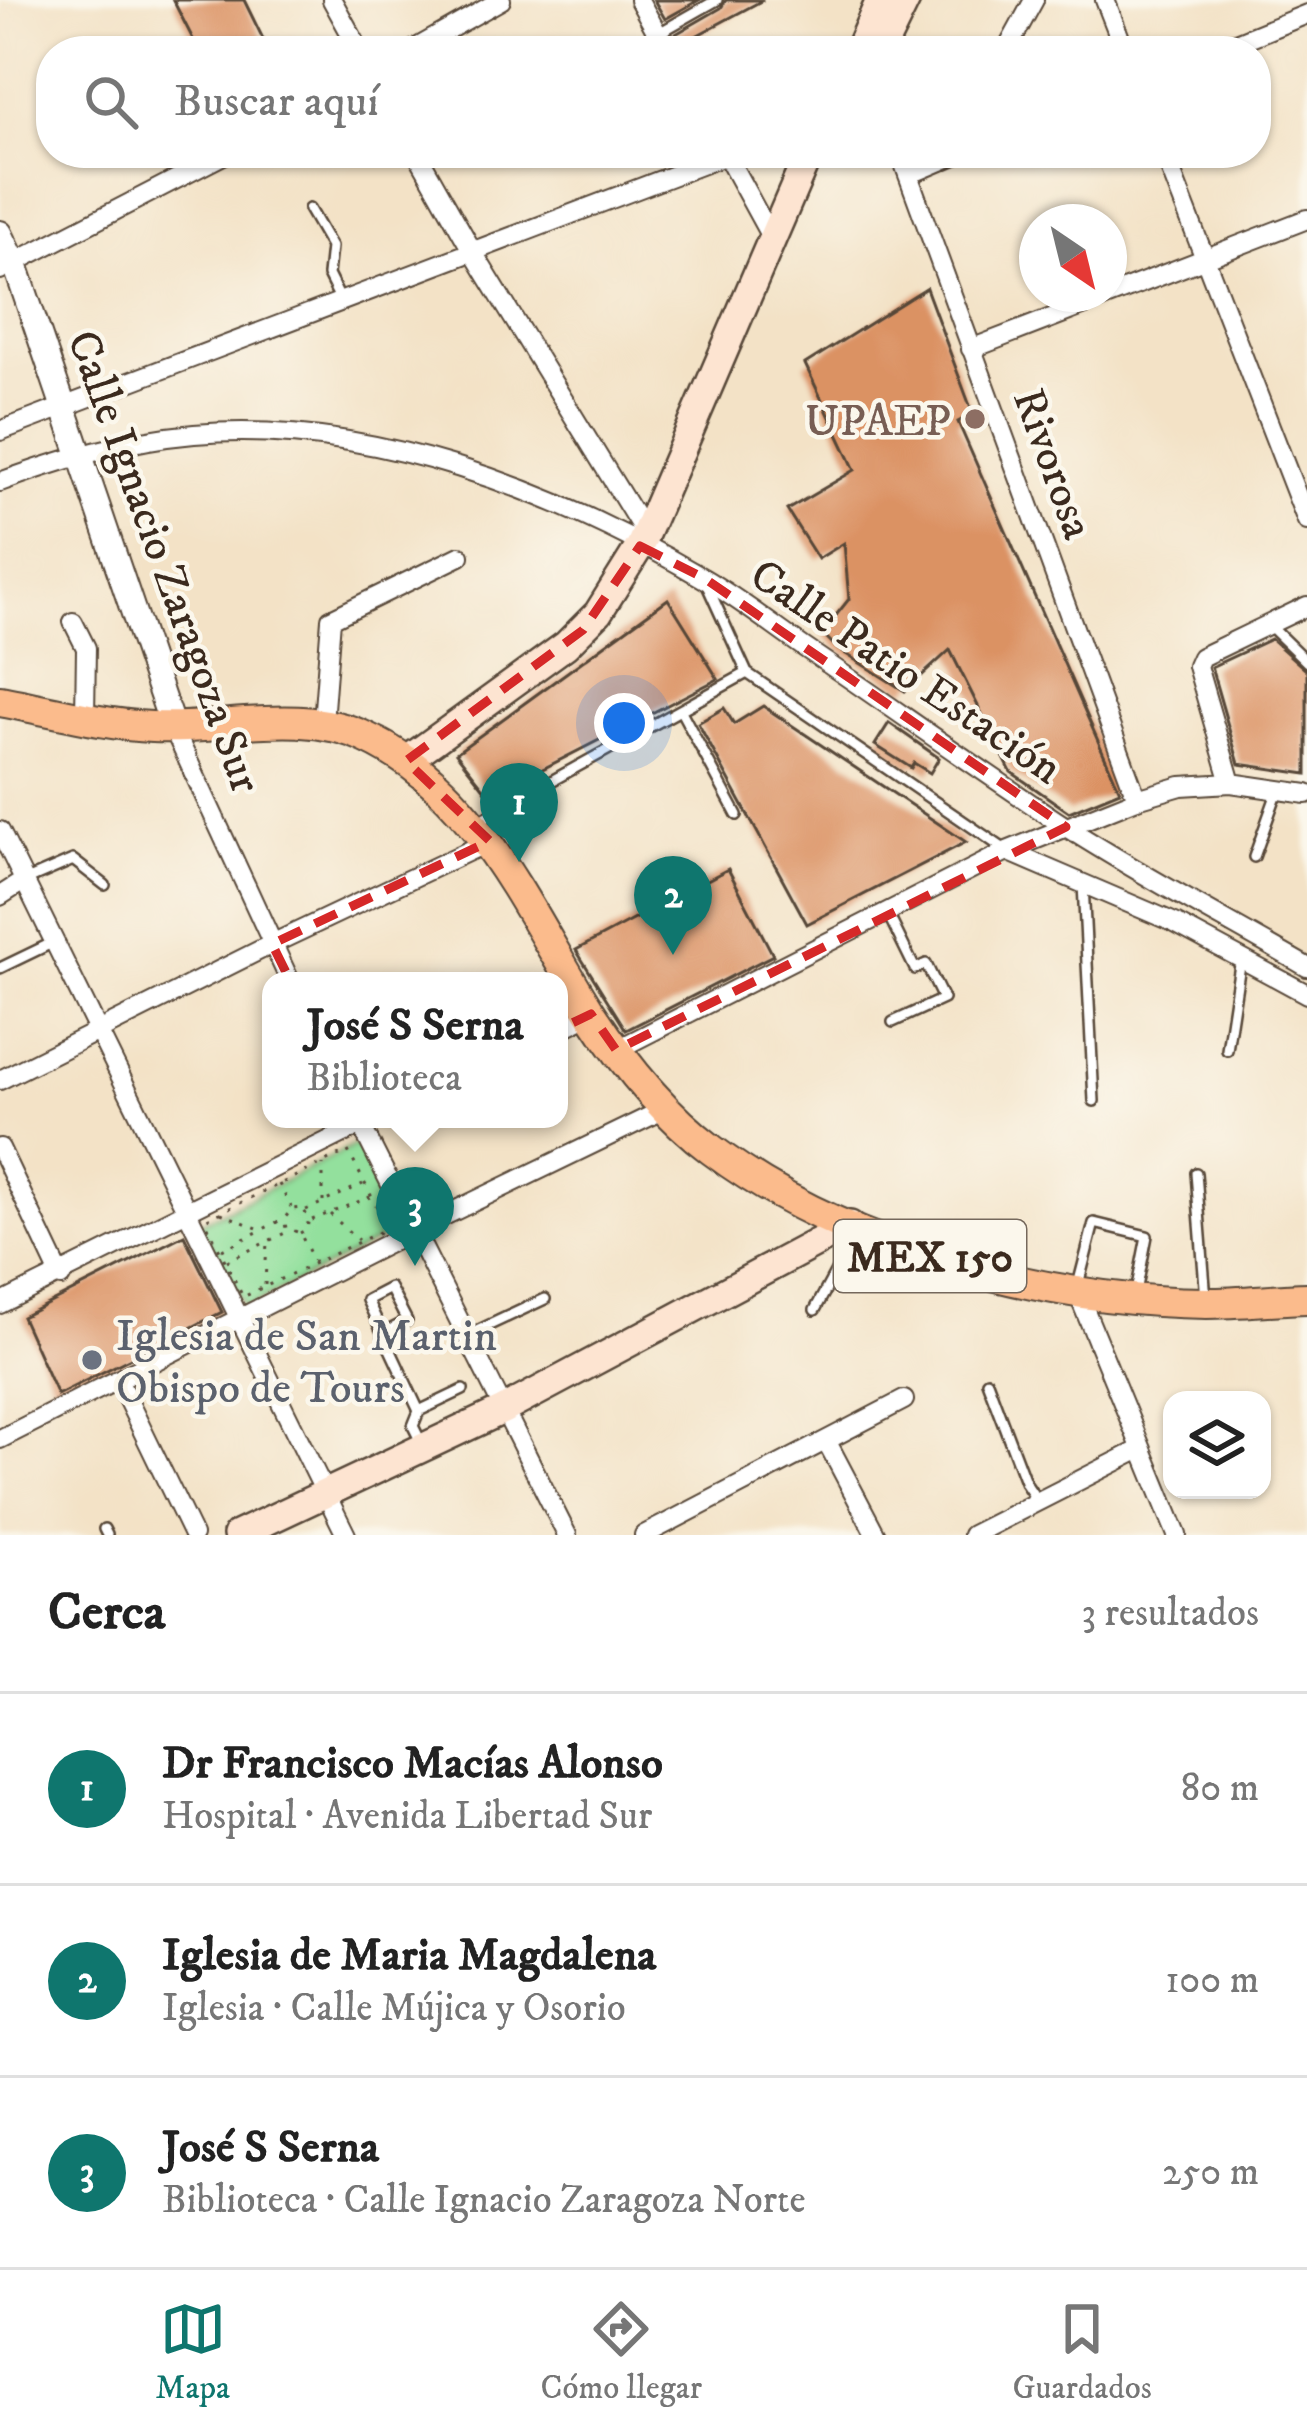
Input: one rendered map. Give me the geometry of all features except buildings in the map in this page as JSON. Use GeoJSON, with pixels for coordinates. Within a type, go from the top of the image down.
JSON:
{"type":"FeatureCollection","features":[{"type":"Feature","properties":{"kind":"main road"},"geometry":{"type":"LineString","coordinates":[[888,36],[906,0]]}},
{"type":"Feature","properties":{"kind":"main road"},"geometry":{"type":"LineString","coordinates":[[863,36],[874,2]]}},
{"type":"Feature","properties":{"kind":"main road"},"geometry":{"type":"LineString","coordinates":[[406,760],[583,630],[643,539],[802,168]]}},
{"type":"Feature","properties":{"kind":"main road","name":"MEX 150"},"geometry":{"type":"LineString","coordinates":[[0,701],[173,728],[323,722],[366,737],[406,760],[480,833],[566,972]]}},
{"type":"Feature","properties":{"kind":"main road","name":"MEX 150"},"geometry":{"type":"LineString","coordinates":[[568,975],[616,1050],[665,1109],[709,1148],[767,1188],[854,1227],[968,1269],[1077,1291],[1206,1303],[1307,1298]]}},
{"type":"Feature","properties":{"kind":"main road"},"geometry":{"type":"LineString","coordinates":[[237,1535],[503,1410],[854,1227]]}},
{"type":"Feature","properties":{"kind":"street"},"geometry":{"type":"LineString","coordinates":[[332,0],[352,36]]}},
{"type":"Feature","properties":{"kind":"street"},"geometry":{"type":"LineString","coordinates":[[433,36],[478,6],[501,0]]}},
{"type":"Feature","properties":{"kind":"street"},"geometry":{"type":"LineString","coordinates":[[639,0],[659,36]]}},
{"type":"Feature","properties":{"kind":"street"},"geometry":{"type":"LineString","coordinates":[[1014,36],[1034,0]]}},
{"type":"Feature","properties":{"kind":"street"},"geometry":{"type":"LineString","coordinates":[[1105,0],[1119,36]]}},
{"type":"Feature","properties":{"kind":"street"},"geometry":{"type":"LineString","coordinates":[[1253,36],[1307,14]]}},
{"type":"Feature","properties":{"kind":"street"},"geometry":{"type":"LineString","coordinates":[[7,267],[198,168]]}},
{"type":"Feature","properties":{"kind":"street"},"geometry":{"type":"LineString","coordinates":[[425,168],[643,539]]}},
{"type":"Feature","properties":{"kind":"street"},"geometry":{"type":"LineString","coordinates":[[0,430],[691,168]]}},
{"type":"Feature","properties":{"kind":"street"},"geometry":{"type":"LineString","coordinates":[[734,168],[771,237]]}},
{"type":"Feature","properties":{"kind":"street","name":"Rivorosa"},"geometry":{"type":"LineString","coordinates":[[905,168],[1137,799]]}},
{"type":"Feature","properties":{"kind":"street"},"geometry":{"type":"LineString","coordinates":[[908,176],[925,168]]}},
{"type":"Feature","properties":{"kind":"street"},"geometry":{"type":"LineString","coordinates":[[1170,168],[1307,521]]}},
{"type":"Feature","properties":{"kind":"street"},"geometry":{"type":"LineString","coordinates":[[971,350],[1307,219]]}},
{"type":"Feature","properties":{"kind":"street","name":"Calle Ignacio Zaragoza Sur"},"geometry":{"type":"LineString","coordinates":[[0,233],[7,267],[64,406],[173,728],[286,972]]}},
{"type":"Feature","properties":{"kind":"street","name":"Calle Patio Estación"},"geometry":{"type":"LineString","coordinates":[[0,482],[80,453],[193,434],[280,434],[344,442],[407,453],[494,478],[643,539],[1066,827],[1307,967]]}},
{"type":"Feature","properties":{"kind":"street"},"geometry":{"type":"LineString","coordinates":[[323,722],[331,619],[460,556]]}},
{"type":"Feature","properties":{"kind":"street"},"geometry":{"type":"LineString","coordinates":[[1231,782],[1197,666],[1209,650],[1307,606]]}},
{"type":"Feature","properties":{"kind":"street"},"geometry":{"type":"LineString","coordinates":[[73,622],[86,648],[85,716]]}},
{"type":"Feature","properties":{"kind":"street"},"geometry":{"type":"LineString","coordinates":[[616,1050],[1007,851],[1137,799],[1181,786],[1231,782],[1307,794]]}},
{"type":"Feature","properties":{"kind":"street"},"geometry":{"type":"LineString","coordinates":[[0,832],[346,1535]]}},
{"type":"Feature","properties":{"kind":"street"},"geometry":{"type":"LineString","coordinates":[[0,1080],[480,833]]}},
{"type":"Feature","properties":{"kind":"street"},"geometry":{"type":"LineString","coordinates":[[1007,851],[1175,923],[1307,994]]}},
{"type":"Feature","properties":{"kind":"street"},"geometry":{"type":"LineString","coordinates":[[0,896],[25,880]]}},
{"type":"Feature","properties":{"kind":"street"},"geometry":{"type":"LineString","coordinates":[[568,1026],[592,1014]]}},
{"type":"Feature","properties":{"kind":"street"},"geometry":{"type":"LineString","coordinates":[[0,1439],[665,1109]]}},
{"type":"Feature","properties":{"kind":"street"},"geometry":{"type":"LineString","coordinates":[[0,1304],[189,1214],[351,1128]]}},
{"type":"Feature","properties":{"kind":"street"},"geometry":{"type":"LineString","coordinates":[[367,1128],[413,1231],[567,1535]]}},
{"type":"Feature","properties":{"kind":"street"},"geometry":{"type":"LineString","coordinates":[[0,1148],[61,1277]]}},
{"type":"Feature","properties":{"kind":"street"},"geometry":{"type":"LineString","coordinates":[[1077,1291],[1177,1535]]}},
{"type":"Feature","properties":{"kind":"street"},"geometry":{"type":"LineString","coordinates":[[118,1381],[194,1535]]}},
{"type":"Feature","properties":{"kind":"street"},"geometry":{"type":"LineString","coordinates":[[644,1535],[904,1400]]}},
{"type":"Feature","properties":{"kind":"street"},"geometry":{"type":"LineString","coordinates":[[827,1442],[876,1535]]}},
{"type":"Feature","properties":{"kind":"street"},"geometry":{"type":"LineString","coordinates":[[972,1535],[1141,1449]]}},
{"type":"Feature","properties":{"kind":"lane"},"geometry":{"type":"LineString","coordinates":[[672,36],[717,0]]}},
{"type":"Feature","properties":{"kind":"lane"},"geometry":{"type":"LineString","coordinates":[[309,209],[331,247],[328,275],[342,303]]}},
{"type":"Feature","properties":{"kind":"lane","name":"Calle Patio Estación"},"geometry":{"type":"LineString","coordinates":[[704,578],[747,673],[1007,851]]}},
{"type":"Feature","properties":{"kind":"lane"},"geometry":{"type":"LineString","coordinates":[[1268,623],[1307,662]]}},
{"type":"Feature","properties":{"kind":"lane"},"geometry":{"type":"LineString","coordinates":[[480,833],[747,673]]}},
{"type":"Feature","properties":{"kind":"lane"},"geometry":{"type":"LineString","coordinates":[[681,711],[736,815]]}},
{"type":"Feature","properties":{"kind":"lane"},"geometry":{"type":"LineString","coordinates":[[1254,857],[1278,790]]}},
{"type":"Feature","properties":{"kind":"lane"},"geometry":{"type":"LineString","coordinates":[[25,880],[73,860],[105,885]]}},
{"type":"Feature","properties":{"kind":"lane"},"geometry":{"type":"LineString","coordinates":[[1083,884],[1094,1101]]}},
{"type":"Feature","properties":{"kind":"lane"},"geometry":{"type":"LineString","coordinates":[[887,911],[915,969],[926,964],[943,999],[893,1022]]}},
{"type":"Feature","properties":{"kind":"lane"},"geometry":{"type":"LineString","coordinates":[[0,968],[56,941]]}},
{"type":"Feature","properties":{"kind":"lane"},"geometry":{"type":"LineString","coordinates":[[1228,1050],[1240,958]]}},
{"type":"Feature","properties":{"kind":"lane"},"geometry":{"type":"LineString","coordinates":[[1196,1173],[1206,1303]]}},
{"type":"Feature","properties":{"kind":"lane"},"geometry":{"type":"LineString","coordinates":[[1077,1291],[1094,1223],[1147,1236],[1135,1297]]}},
{"type":"Feature","properties":{"kind":"lane"},"geometry":{"type":"LineString","coordinates":[[815,1310],[854,1227]]}},
{"type":"Feature","properties":{"kind":"lane"},"geometry":{"type":"LineString","coordinates":[[382,1334],[407,1322],[390,1288],[367,1300],[382,1334],[419,1411]]}},
{"type":"Feature","properties":{"kind":"lane"},"geometry":{"type":"LineString","coordinates":[[466,1336],[545,1299]]}},
{"type":"Feature","properties":{"kind":"lane"},"geometry":{"type":"LineString","coordinates":[[987,1381],[1026,1484],[1038,1502]]}},
{"type":"Feature","properties":{"kind":"lane"},"geometry":{"type":"LineString","coordinates":[[423,1447],[412,1426],[419,1411],[464,1390]]}},
{"type":"Feature","properties":{"kind":"path"},"geometry":{"type":"LineString","coordinates":[[348,1151],[364,1183],[388,1228],[243,1297],[205,1220],[348,1151]]}},
{"type":"Feature","properties":{"kind":"path"},"geometry":{"type":"LineString","coordinates":[[323,1163],[323,1202]]}},
{"type":"Feature","properties":{"kind":"path"},"geometry":{"type":"LineString","coordinates":[[292,1209],[305,1210],[364,1183]]}},
{"type":"Feature","properties":{"kind":"path"},"geometry":{"type":"LineString","coordinates":[[279,1184],[292,1209]]}},
{"type":"Feature","properties":{"kind":"path"},"geometry":{"type":"LineString","coordinates":[[300,1233],[309,1221],[372,1196]]}},
{"type":"Feature","properties":{"kind":"path"},"geometry":{"type":"LineString","coordinates":[[220,1251],[284,1219],[292,1209]]}},
{"type":"Feature","properties":{"kind":"path"},"geometry":{"type":"LineString","coordinates":[[305,1210],[309,1221]]}},
{"type":"Feature","properties":{"kind":"path"},"geometry":{"type":"LineString","coordinates":[[220,1212],[262,1230]]}},
{"type":"Feature","properties":{"kind":"path"},"geometry":{"type":"LineString","coordinates":[[330,1213],[360,1241]]}},
{"type":"Feature","properties":{"kind":"path"},"geometry":{"type":"LineString","coordinates":[[284,1219],[289,1231]]}},
{"type":"Feature","properties":{"kind":"path"},"geometry":{"type":"LineString","coordinates":[[226,1262],[289,1231],[300,1233]]}},
{"type":"Feature","properties":{"kind":"path"},"geometry":{"type":"LineString","coordinates":[[300,1233],[314,1263]]}},
{"type":"Feature","properties":{"kind":"path"},"geometry":{"type":"LineString","coordinates":[[265,1286],[267,1241]]}},
{"type":"Feature","properties":{"kind":"highlighted area"},"geometry":{"type":"Polygon","coordinates":[[[640,546],[704,578],[1066,827],[616,1050],[591,1014],[361,1124],[272,944],[490,841],[406,761],[583,630],[640,546]]]}},
{"type":"Feature","properties":{"kind":"green space"},"geometry":{"type":"Polygon","coordinates":[[[361,1142],[400,1229],[246,1308],[199,1224],[361,1142]]]}},
{"type":"Feature","properties":{"kind":"place","name":"UPAEP"},"geometry":{"type":"Point","coordinates":[975,419]}},
{"type":"Feature","properties":{"kind":"place","name":"Dr Francisco Macías Alonso"},"geometry":{"type":"Point","coordinates":[519,862]}},
{"type":"Feature","properties":{"kind":"place","name":"Iglesia de Maria Magdalena"},"geometry":{"type":"Point","coordinates":[673,955]}},
{"type":"Feature","properties":{"kind":"place","name":"José S Serna"},"geometry":{"type":"Point","coordinates":[415,1266]}},
{"type":"Feature","properties":{"kind":"place","name":"Iglesia de San Martin Obispo de Tours"},"geometry":{"type":"Point","coordinates":[92,1360]}}]}
